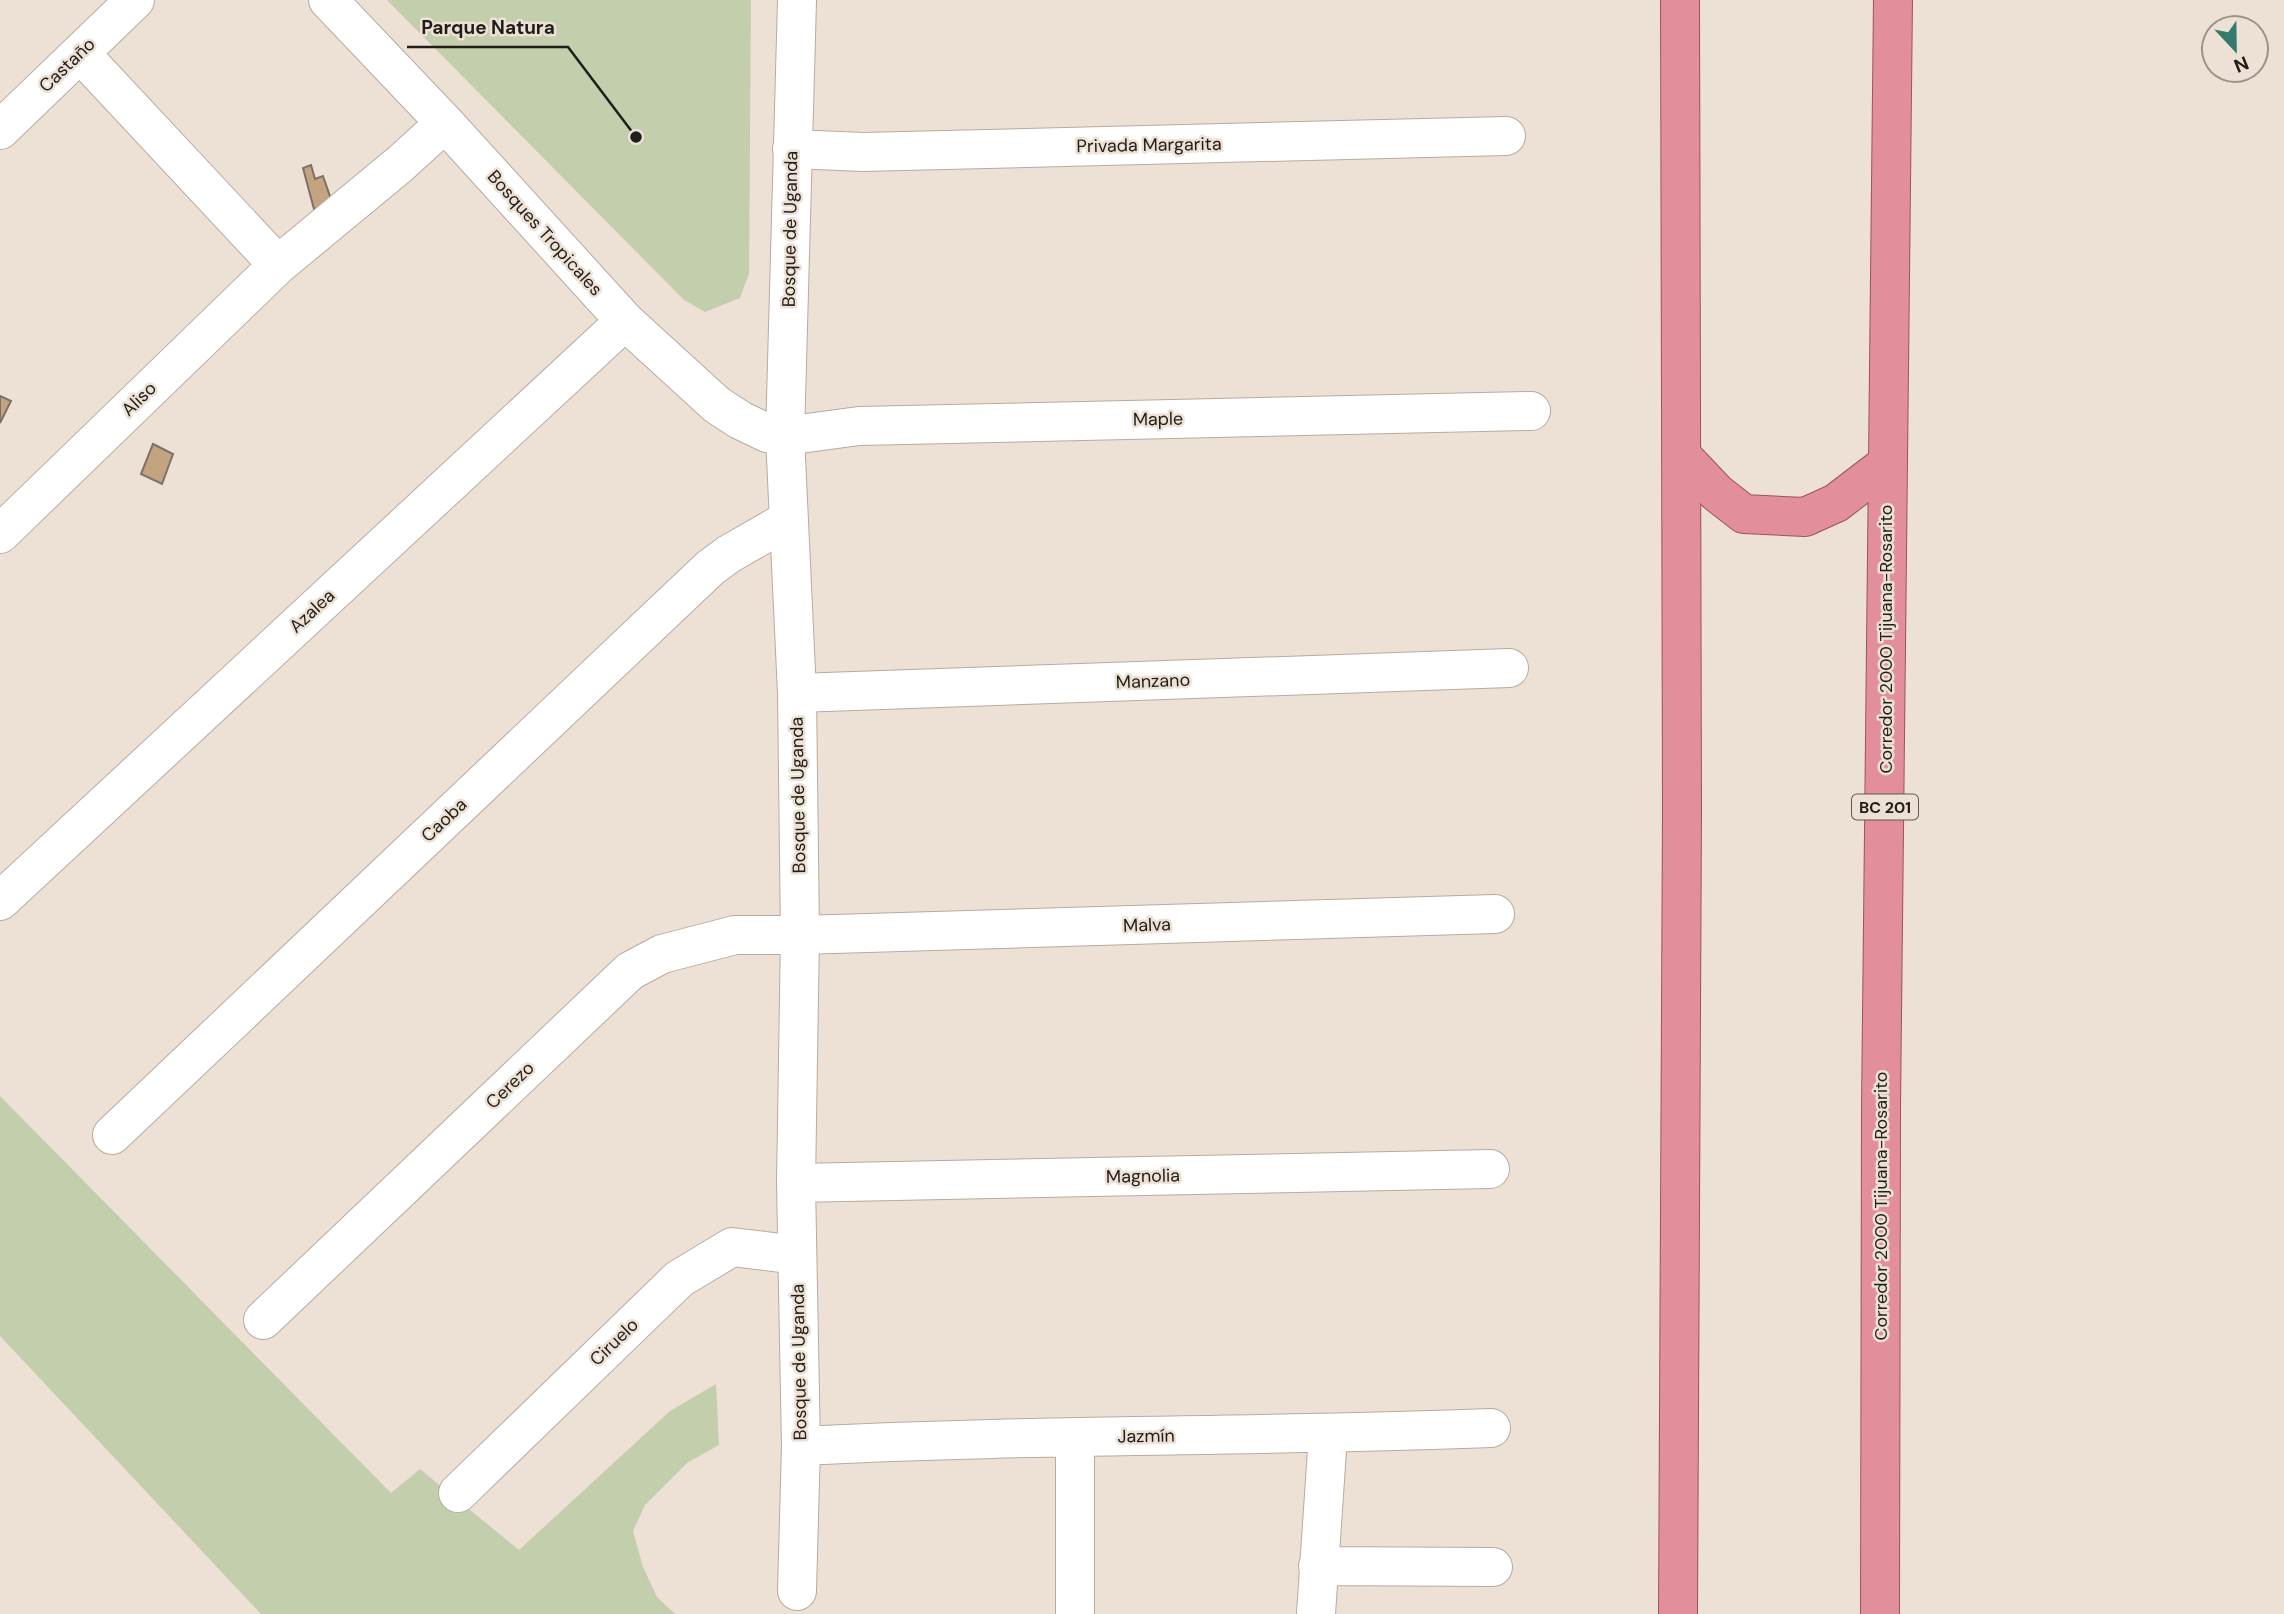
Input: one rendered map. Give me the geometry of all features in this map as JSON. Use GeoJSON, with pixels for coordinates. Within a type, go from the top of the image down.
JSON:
{"type":"FeatureCollection","features":[{"type":"Feature","properties":{"kind":"highway"},"geometry":{"type":"LineString","coordinates":[[1678,1614],[1682,1134],[1680,0]]}},
{"type":"Feature","properties":{"kind":"highway","name":"Corredor 2000 Tijuana-Rosarito"},"geometry":{"type":"LineString","coordinates":[[1880,1614],[1881,1135],[1893,0]]}},
{"type":"Feature","properties":{"kind":"highway"},"geometry":{"type":"LineString","coordinates":[[1681,455],[1717,493],[1744,514],[1805,517],[1836,503],[1887,464]]}},
{"type":"Feature","properties":{"kind":"street","name":"Castaño"},"geometry":{"type":"LineString","coordinates":[[0,130],[135,0]]}},
{"type":"Feature","properties":{"kind":"street","name":"Bosques Tropicales"},"geometry":{"type":"LineString","coordinates":[[328,0],[445,122],[625,321],[718,405],[740,420],[767,433],[785,436]]}},
{"type":"Feature","properties":{"kind":"street","name":"Bosque de Uganda"},"geometry":{"type":"LineString","coordinates":[[797,0],[785,436],[797,693],[800,935],[796,1183],[801,1446],[797,1591]]}},
{"type":"Feature","properties":{"kind":"street"},"geometry":{"type":"LineString","coordinates":[[80,53],[278,265]]}},
{"type":"Feature","properties":{"kind":"street","name":"Aliso"},"geometry":{"type":"LineString","coordinates":[[0,534],[278,265],[400,164],[445,122]]}},
{"type":"Feature","properties":{"kind":"street","name":"Privada Margarita"},"geometry":{"type":"LineString","coordinates":[[792,149],[863,152],[1506,136]]}},
{"type":"Feature","properties":{"kind":"street","name":"Azalea"},"geometry":{"type":"LineString","coordinates":[[0,901],[625,321]]}},
{"type":"Feature","properties":{"kind":"street","name":"Maple"},"geometry":{"type":"LineString","coordinates":[[785,436],[859,426],[1531,411]]}},
{"type":"Feature","properties":{"kind":"street","name":"Caoba"},"geometry":{"type":"LineString","coordinates":[[112,1135],[710,568],[788,520]]}},
{"type":"Feature","properties":{"kind":"street","name":"Manzano"},"geometry":{"type":"LineString","coordinates":[[797,693],[1508,668]]}},
{"type":"Feature","properties":{"kind":"street","name":"Malva"},"geometry":{"type":"LineString","coordinates":[[800,935],[1495,914]]}},
{"type":"Feature","properties":{"kind":"street","name":"Cerezo"},"geometry":{"type":"LineString","coordinates":[[263,1321],[630,971],[662,954],[735,935],[800,935]]}},
{"type":"Feature","properties":{"kind":"street","name":"Magnolia"},"geometry":{"type":"LineString","coordinates":[[796,1183],[1490,1169]]}},
{"type":"Feature","properties":{"kind":"street","name":"Ciruelo"},"geometry":{"type":"LineString","coordinates":[[458,1493],[679,1279],[732,1247],[797,1255]]}},
{"type":"Feature","properties":{"kind":"street","name":"Jazmín"},"geometry":{"type":"LineString","coordinates":[[801,1446],[1074,1437],[1328,1435],[1491,1428]]}},
{"type":"Feature","properties":{"kind":"street"},"geometry":{"type":"LineString","coordinates":[[1315,1614],[1328,1435]]}},
{"type":"Feature","properties":{"kind":"street"},"geometry":{"type":"LineString","coordinates":[[1074,1437],[1075,1614]]}},
{"type":"Feature","properties":{"kind":"street"},"geometry":{"type":"LineString","coordinates":[[1318,1566],[1493,1567]]}},
{"type":"Feature","properties":{"kind":"green space"},"geometry":{"type":"Polygon","coordinates":[[[387,0],[751,0],[749,274],[740,298],[705,312],[684,300],[387,0]]]}},
{"type":"Feature","properties":{"kind":"green space"},"geometry":{"type":"Polygon","coordinates":[[[0,1096],[391,1493],[420,1469],[519,1550],[670,1411],[716,1384],[719,1445],[687,1463],[645,1505],[633,1531],[643,1567],[657,1597],[675,1614],[261,1614],[0,1336],[0,1096]]]}},
{"type":"Feature","properties":{"kind":"building"},"geometry":{"type":"Polygon","coordinates":[[[311,165],[315,179],[323,176],[333,205],[314,209],[303,168],[311,165]]]}},
{"type":"Feature","properties":{"kind":"building"},"geometry":{"type":"Polygon","coordinates":[[[0,396],[11,401],[0,423],[0,396]]]}},
{"type":"Feature","properties":{"kind":"building"},"geometry":{"type":"Polygon","coordinates":[[[153,444],[173,454],[162,484],[141,474],[153,444]]]}},
{"type":"Feature","properties":{"kind":"place","name":"Parque Natura"},"geometry":{"type":"Point","coordinates":[636,137]}}]}
